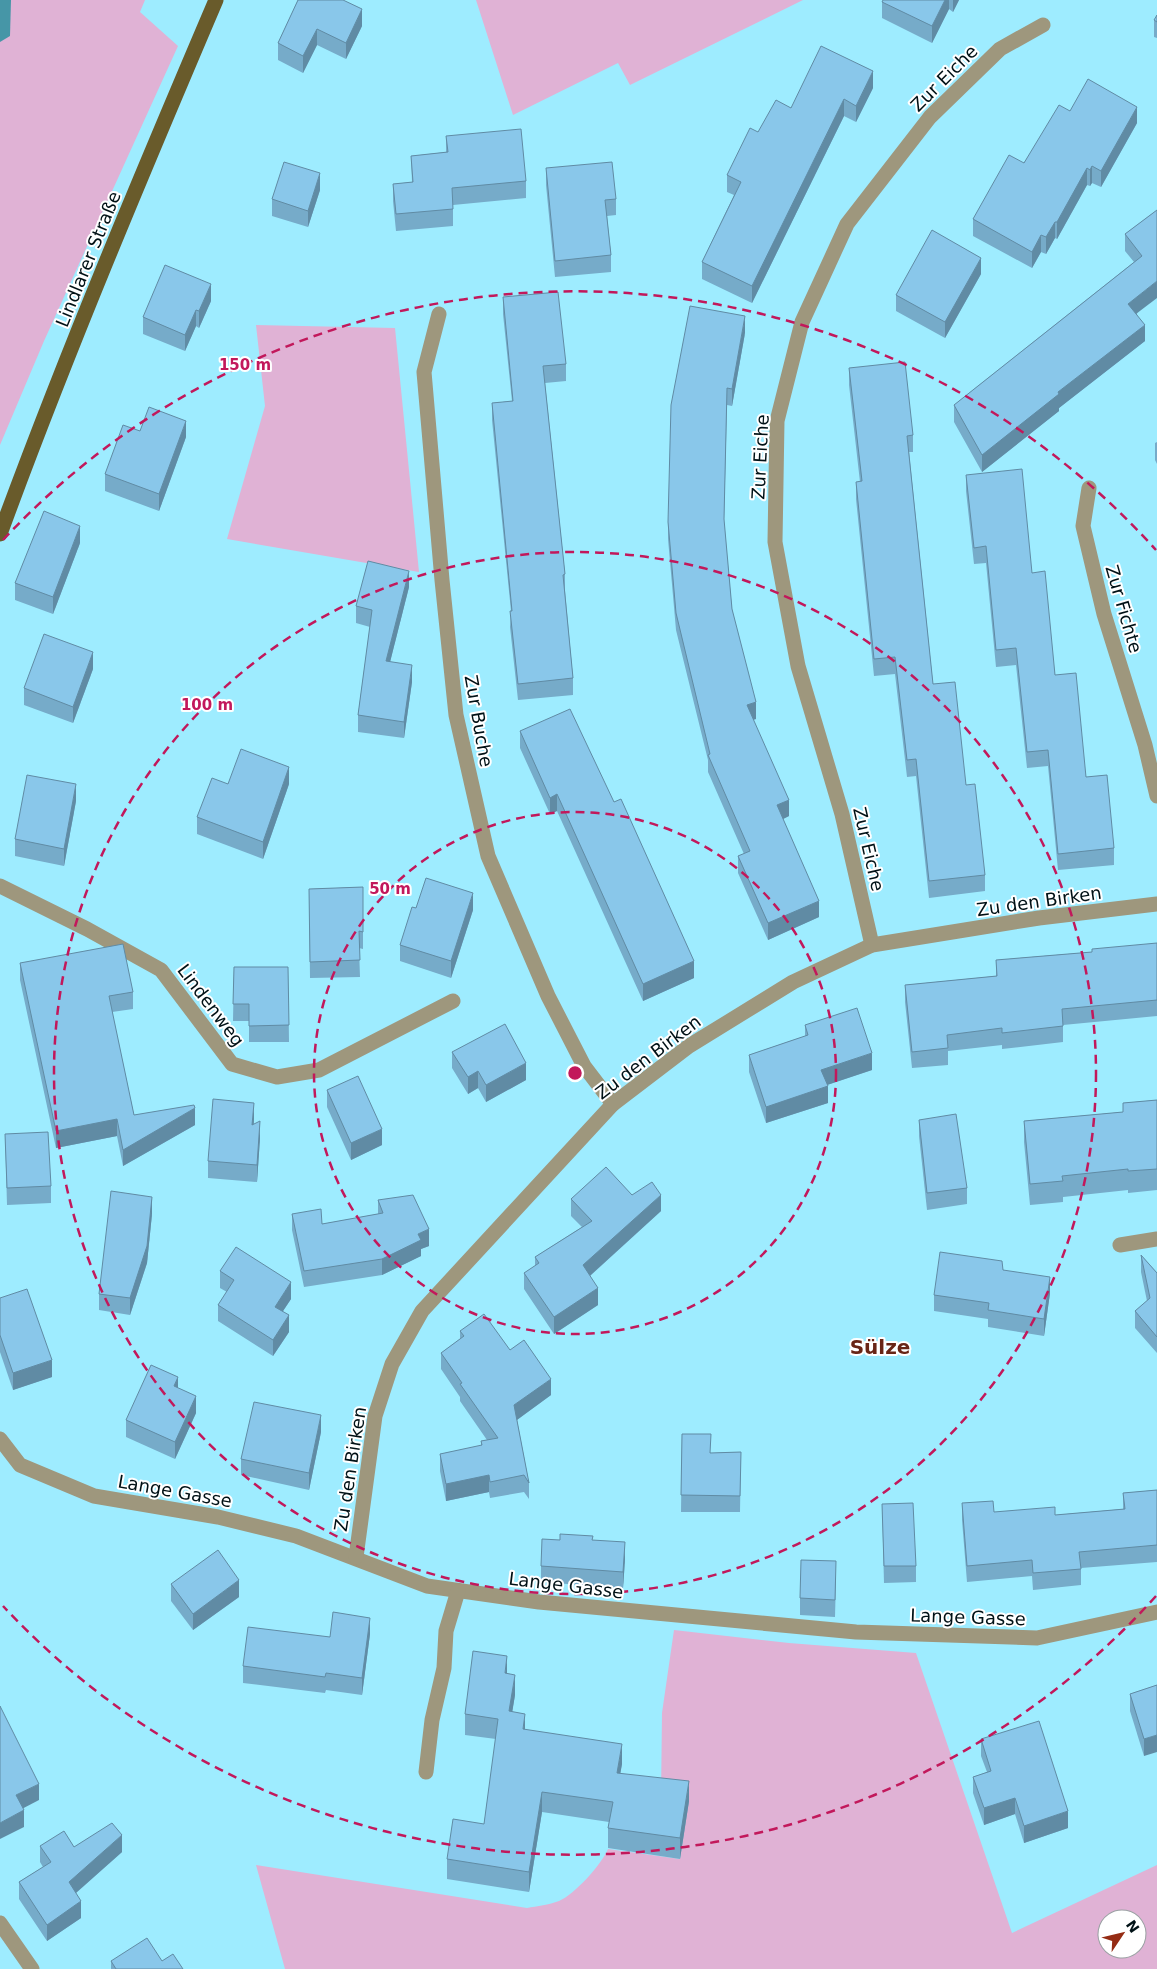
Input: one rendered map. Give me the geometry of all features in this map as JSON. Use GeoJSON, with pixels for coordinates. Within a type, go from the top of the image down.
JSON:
{"type":"FeatureCollection","features":[{"type":"Feature","properties":{"kind":"main road","name":"Lindlarer Straße"},"geometry":{"type":"LineString","coordinates":[[0,534],[128,207],[216,0]]}},
{"type":"Feature","properties":{"kind":"street","name":"Zur Eiche"},"geometry":{"type":"LineString","coordinates":[[872,945],[842,814],[798,666],[775,542],[778,421],[802,322],[846,224],[930,117],[1000,49],[1043,25]]}},
{"type":"Feature","properties":{"kind":"street","name":"Zur Buche"},"geometry":{"type":"LineString","coordinates":[[439,314],[424,372],[442,580],[458,724],[488,856],[548,996],[584,1066],[613,1104]]}},
{"type":"Feature","properties":{"kind":"street","name":"Zur Fichte"},"geometry":{"type":"LineString","coordinates":[[1089,488],[1083,526],[1104,614],[1145,745],[1157,796]]}},
{"type":"Feature","properties":{"kind":"street","name":"Lindenweg"},"geometry":{"type":"LineString","coordinates":[[0,886],[87,929],[161,970],[232,1064],[277,1077],[319,1070],[453,1001]]}},
{"type":"Feature","properties":{"kind":"street","name":"Zu den Birken"},"geometry":{"type":"LineString","coordinates":[[356,1558],[375,1416],[392,1364],[422,1311],[613,1104],[689,1046],[721,1026],[793,982],[872,945],[1039,918],[1157,904]]}},
{"type":"Feature","properties":{"kind":"street"},"geometry":{"type":"LineString","coordinates":[[1120,1245],[1157,1239]]}},
{"type":"Feature","properties":{"kind":"street","name":"Lange Gasse"},"geometry":{"type":"LineString","coordinates":[[0,1439],[20,1465],[94,1496],[218,1517],[296,1536],[427,1586],[458,1591],[539,1602],[856,1632],[1037,1638],[1157,1612]]}},
{"type":"Feature","properties":{"kind":"street"},"geometry":{"type":"LineString","coordinates":[[426,1772],[432,1720],[444,1668],[446,1632],[458,1591]]}},
{"type":"Feature","properties":{"kind":"street"},"geometry":{"type":"LineString","coordinates":[[0,1923],[32,1969]]}},
{"type":"Feature","properties":{"kind":"shaded area"},"geometry":{"type":"Polygon","coordinates":[[[0,0],[145,0],[140,12],[178,46],[44,341],[0,445],[0,0]]]}},
{"type":"Feature","properties":{"kind":"shaded area"},"geometry":{"type":"Polygon","coordinates":[[[0,0],[11,0],[10,36],[0,42],[0,0]]]}},
{"type":"Feature","properties":{"kind":"shaded area"},"geometry":{"type":"Polygon","coordinates":[[[476,0],[803,0],[630,85],[618,63],[513,115],[476,0]]]}},
{"type":"Feature","properties":{"kind":"shaded area"},"geometry":{"type":"Polygon","coordinates":[[[256,325],[395,328],[419,572],[227,539],[265,406],[256,325]]]}},
{"type":"Feature","properties":{"kind":"shaded area"},"geometry":{"type":"Polygon","coordinates":[[[674,1630],[789,1643],[916,1653],[1012,1933],[1157,1865],[1157,1969],[285,1969],[256,1865],[527,1908],[551,1904],[565,1898],[587,1878],[600,1863],[608,1849],[680,1859],[688,1802],[661,1798],[662,1713],[674,1630]]]}},
{"type":"Feature","properties":{"kind":"building"},"geometry":{"type":"Polygon","coordinates":[[[298,0],[343,0],[362,9],[346,43],[317,29],[303,56],[278,43],[298,0]]]}},
{"type":"Feature","properties":{"kind":"building"},"geometry":{"type":"Polygon","coordinates":[[[883,0],[945,0],[932,26],[882,2],[883,0]]]}},
{"type":"Feature","properties":{"kind":"building"},"geometry":{"type":"Polygon","coordinates":[[[821,46],[873,71],[856,106],[844,99],[752,286],[702,262],[741,182],[727,175],[750,128],[758,132],[776,100],[791,108],[821,46]]]}},
{"type":"Feature","properties":{"kind":"building"},"geometry":{"type":"Polygon","coordinates":[[[1088,79],[1137,107],[1101,171],[1092,166],[1090,170],[1087,168],[1057,222],[1055,222],[1046,237],[1041,235],[1032,252],[973,219],[1009,155],[1024,163],[1059,105],[1070,111],[1088,79]]]}},
{"type":"Feature","properties":{"kind":"building"},"geometry":{"type":"Polygon","coordinates":[[[521,129],[526,181],[452,188],[453,209],[396,214],[393,184],[413,182],[411,156],[448,152],[446,136],[521,129]]]}},
{"type":"Feature","properties":{"kind":"building"},"geometry":{"type":"Polygon","coordinates":[[[284,162],[320,173],[308,211],[272,199],[284,162]]]}},
{"type":"Feature","properties":{"kind":"building"},"geometry":{"type":"Polygon","coordinates":[[[612,162],[616,199],[605,200],[611,255],[555,261],[546,168],[612,162]]]}},
{"type":"Feature","properties":{"kind":"building"},"geometry":{"type":"Polygon","coordinates":[[[1157,210],[1157,281],[1128,304],[1145,325],[1058,392],[1059,394],[982,455],[954,405],[1142,256],[1125,234],[1157,210]]]}},
{"type":"Feature","properties":{"kind":"building"},"geometry":{"type":"Polygon","coordinates":[[[932,230],[981,258],[945,322],[896,295],[932,230]]]}},
{"type":"Feature","properties":{"kind":"building"},"geometry":{"type":"Polygon","coordinates":[[[165,265],[211,284],[199,311],[196,310],[185,335],[143,317],[165,265]]]}},
{"type":"Feature","properties":{"kind":"building"},"geometry":{"type":"Polygon","coordinates":[[[558,292],[566,364],[543,366],[565,574],[563,575],[573,678],[518,684],[492,403],[513,401],[503,297],[558,292]]]}},
{"type":"Feature","properties":{"kind":"building"},"geometry":{"type":"Polygon","coordinates":[[[690,306],[745,316],[732,389],[727,388],[724,519],[732,609],[756,702],[747,705],[789,800],[777,805],[819,901],[768,923],[738,856],[750,851],[708,755],[710,754],[676,613],[668,522],[671,405],[690,306]]]}},
{"type":"Feature","properties":{"kind":"building"},"geometry":{"type":"Polygon","coordinates":[[[905,362],[913,435],[907,436],[933,684],[955,682],[966,785],[975,784],[985,875],[929,881],[916,759],[907,760],[895,657],[874,659],[856,482],[862,481],[849,368],[905,362]]]}},
{"type":"Feature","properties":{"kind":"building"},"geometry":{"type":"Polygon","coordinates":[[[149,407],[186,421],[159,494],[105,474],[123,425],[140,431],[149,407]]]}},
{"type":"Feature","properties":{"kind":"building"},"geometry":{"type":"Polygon","coordinates":[[[1022,469],[1032,573],[1045,571],[1055,675],[1076,673],[1086,777],[1107,775],[1114,848],[1058,854],[1048,750],[1027,752],[1016,648],[996,650],[986,546],[974,548],[966,475],[1022,469]]]}},
{"type":"Feature","properties":{"kind":"building"},"geometry":{"type":"Polygon","coordinates":[[[44,511],[80,526],[53,597],[15,583],[44,511]]]}},
{"type":"Feature","properties":{"kind":"building"},"geometry":{"type":"Polygon","coordinates":[[[368,561],[409,571],[386,661],[412,665],[404,722],[358,715],[372,610],[356,606],[368,561]]]}},
{"type":"Feature","properties":{"kind":"building"},"geometry":{"type":"Polygon","coordinates":[[[44,634],[93,652],[73,707],[24,688],[44,634]]]}},
{"type":"Feature","properties":{"kind":"building"},"geometry":{"type":"Polygon","coordinates":[[[570,709],[614,802],[621,799],[694,961],[643,984],[557,794],[550,798],[520,731],[570,709]]]}},
{"type":"Feature","properties":{"kind":"building"},"geometry":{"type":"Polygon","coordinates":[[[241,749],[289,767],[263,842],[197,817],[212,778],[228,784],[241,749]]]}},
{"type":"Feature","properties":{"kind":"building"},"geometry":{"type":"Polygon","coordinates":[[[27,775],[76,784],[64,849],[15,839],[27,775]]]}},
{"type":"Feature","properties":{"kind":"building"},"geometry":{"type":"Polygon","coordinates":[[[426,878],[473,893],[451,961],[400,945],[412,907],[416,908],[426,878]]]}},
{"type":"Feature","properties":{"kind":"building"},"geometry":{"type":"Polygon","coordinates":[[[363,887],[363,932],[359,931],[360,960],[310,962],[309,889],[363,887]]]}},
{"type":"Feature","properties":{"kind":"building"},"geometry":{"type":"Polygon","coordinates":[[[1157,943],[1157,1000],[1062,1009],[1063,1026],[1002,1033],[1002,1028],[947,1035],[948,1048],[912,1052],[905,985],[997,976],[996,960],[1092,952],[1092,949],[1157,943]]]}},
{"type":"Feature","properties":{"kind":"building"},"geometry":{"type":"Polygon","coordinates":[[[123,944],[133,992],[109,996],[134,1115],[194,1105],[195,1108],[123,1150],[117,1119],[56,1131],[20,963],[123,944]]]}},
{"type":"Feature","properties":{"kind":"building"},"geometry":{"type":"Polygon","coordinates":[[[234,967],[288,967],[289,1025],[249,1026],[249,1004],[233,1004],[234,967]]]}},
{"type":"Feature","properties":{"kind":"building"},"geometry":{"type":"Polygon","coordinates":[[[857,1008],[872,1053],[821,1070],[828,1086],[766,1107],[749,1055],[808,1035],[805,1025],[857,1008]]]}},
{"type":"Feature","properties":{"kind":"building"},"geometry":{"type":"Polygon","coordinates":[[[505,1024],[526,1063],[486,1085],[478,1071],[468,1077],[452,1052],[505,1024]]]}},
{"type":"Feature","properties":{"kind":"building"},"geometry":{"type":"Polygon","coordinates":[[[358,1076],[382,1129],[351,1143],[327,1090],[358,1076]]]}},
{"type":"Feature","properties":{"kind":"building"},"geometry":{"type":"Polygon","coordinates":[[[213,1099],[254,1103],[252,1125],[260,1121],[257,1165],[208,1161],[213,1099]]]}},
{"type":"Feature","properties":{"kind":"building"},"geometry":{"type":"Polygon","coordinates":[[[1157,1100],[1157,1169],[1128,1171],[1128,1169],[1062,1176],[1063,1181],[1030,1184],[1024,1121],[1123,1112],[1123,1103],[1157,1100]]]}},
{"type":"Feature","properties":{"kind":"building"},"geometry":{"type":"Polygon","coordinates":[[[956,1114],[967,1188],[927,1193],[919,1120],[956,1114]]]}},
{"type":"Feature","properties":{"kind":"building"},"geometry":{"type":"Polygon","coordinates":[[[48,1132],[51,1186],[7,1188],[5,1134],[48,1132]]]}},
{"type":"Feature","properties":{"kind":"building"},"geometry":{"type":"Polygon","coordinates":[[[606,1167],[632,1195],[652,1182],[661,1195],[583,1265],[598,1288],[554,1317],[524,1273],[539,1263],[535,1257],[592,1221],[571,1199],[606,1167]]]}},
{"type":"Feature","properties":{"kind":"building"},"geometry":{"type":"Polygon","coordinates":[[[111,1191],[152,1197],[147,1246],[130,1298],[99,1294],[111,1191]]]}},
{"type":"Feature","properties":{"kind":"building"},"geometry":{"type":"Polygon","coordinates":[[[413,1195],[429,1229],[418,1234],[421,1240],[382,1259],[304,1271],[292,1214],[321,1209],[322,1224],[383,1213],[378,1200],[413,1195]]]}},
{"type":"Feature","properties":{"kind":"building"},"geometry":{"type":"Polygon","coordinates":[[[236,1247],[291,1282],[275,1307],[289,1315],[273,1340],[218,1305],[234,1280],[220,1271],[236,1247]]]}},
{"type":"Feature","properties":{"kind":"building"},"geometry":{"type":"Polygon","coordinates":[[[940,1252],[1002,1261],[1003,1270],[1050,1277],[1044,1319],[988,1310],[989,1303],[934,1295],[940,1252]]]}},
{"type":"Feature","properties":{"kind":"building"},"geometry":{"type":"Polygon","coordinates":[[[1141,1255],[1157,1273],[1157,1337],[1135,1311],[1150,1298],[1141,1255]]]}},
{"type":"Feature","properties":{"kind":"building"},"geometry":{"type":"Polygon","coordinates":[[[27,1289],[52,1360],[13,1373],[0,1335],[0,1298],[27,1289]]]}},
{"type":"Feature","properties":{"kind":"building"},"geometry":{"type":"Polygon","coordinates":[[[484,1314],[510,1350],[524,1340],[551,1379],[514,1405],[529,1483],[524,1475],[490,1482],[489,1475],[446,1484],[440,1454],[482,1445],[481,1441],[498,1438],[441,1353],[464,1336],[460,1331],[484,1314]]]}},
{"type":"Feature","properties":{"kind":"building"},"geometry":{"type":"Polygon","coordinates":[[[151,1365],[178,1377],[174,1386],[196,1396],[175,1442],[126,1420],[151,1365]]]}},
{"type":"Feature","properties":{"kind":"building"},"geometry":{"type":"Polygon","coordinates":[[[254,1402],[321,1415],[309,1473],[241,1459],[254,1402]]]}},
{"type":"Feature","properties":{"kind":"building"},"geometry":{"type":"Polygon","coordinates":[[[682,1434],[711,1434],[710,1453],[741,1452],[740,1496],[681,1495],[682,1434]]]}},
{"type":"Feature","properties":{"kind":"building"},"geometry":{"type":"Polygon","coordinates":[[[1157,1490],[1157,1545],[1079,1552],[1081,1569],[1033,1573],[1032,1560],[967,1566],[962,1503],[993,1501],[994,1512],[1055,1507],[1055,1515],[1125,1509],[1123,1493],[1157,1490]]]}},
{"type":"Feature","properties":{"kind":"building"},"geometry":{"type":"Polygon","coordinates":[[[913,1503],[916,1566],[884,1566],[882,1504],[913,1503]]]}},
{"type":"Feature","properties":{"kind":"building"},"geometry":{"type":"Polygon","coordinates":[[[560,1534],[593,1536],[592,1540],[625,1542],[623,1572],[541,1566],[542,1539],[560,1540],[560,1534]]]}},
{"type":"Feature","properties":{"kind":"building"},"geometry":{"type":"Polygon","coordinates":[[[218,1550],[239,1580],[193,1614],[171,1584],[218,1550]]]}},
{"type":"Feature","properties":{"kind":"building"},"geometry":{"type":"Polygon","coordinates":[[[801,1560],[836,1561],[835,1600],[800,1598],[801,1560]]]}},
{"type":"Feature","properties":{"kind":"building"},"geometry":{"type":"Polygon","coordinates":[[[333,1612],[370,1618],[362,1678],[326,1673],[325,1677],[243,1666],[248,1627],[330,1637],[333,1612]]]}},
{"type":"Feature","properties":{"kind":"building"},"geometry":{"type":"Polygon","coordinates":[[[473,1651],[507,1656],[505,1673],[515,1675],[509,1711],[525,1714],[523,1729],[622,1744],[617,1773],[689,1781],[680,1838],[608,1828],[613,1802],[542,1792],[529,1872],[447,1859],[453,1819],[484,1824],[498,1719],[465,1714],[473,1651]]]}},
{"type":"Feature","properties":{"kind":"building"},"geometry":{"type":"Polygon","coordinates":[[[1157,1685],[1157,1735],[1144,1739],[1130,1694],[1157,1685]]]}},
{"type":"Feature","properties":{"kind":"building"},"geometry":{"type":"Polygon","coordinates":[[[0,1706],[39,1784],[16,1795],[24,1810],[0,1823],[0,1706]]]}},
{"type":"Feature","properties":{"kind":"building"},"geometry":{"type":"Polygon","coordinates":[[[1039,1721],[1068,1811],[1024,1826],[1015,1798],[984,1808],[973,1777],[991,1771],[981,1739],[1039,1721]]]}},
{"type":"Feature","properties":{"kind":"building"},"geometry":{"type":"Polygon","coordinates":[[[112,1823],[122,1835],[69,1882],[81,1901],[47,1925],[19,1882],[51,1862],[40,1846],[64,1831],[74,1847],[112,1823]]]}},
{"type":"Feature","properties":{"kind":"building"},"geometry":{"type":"Polygon","coordinates":[[[147,1938],[162,1961],[173,1954],[183,1969],[116,1969],[111,1961],[147,1938]]]}},
{"type":"Feature","properties":{"kind":"district","name":"Sülze"},"geometry":{"type":"Point","coordinates":[880,1347]}}]}
